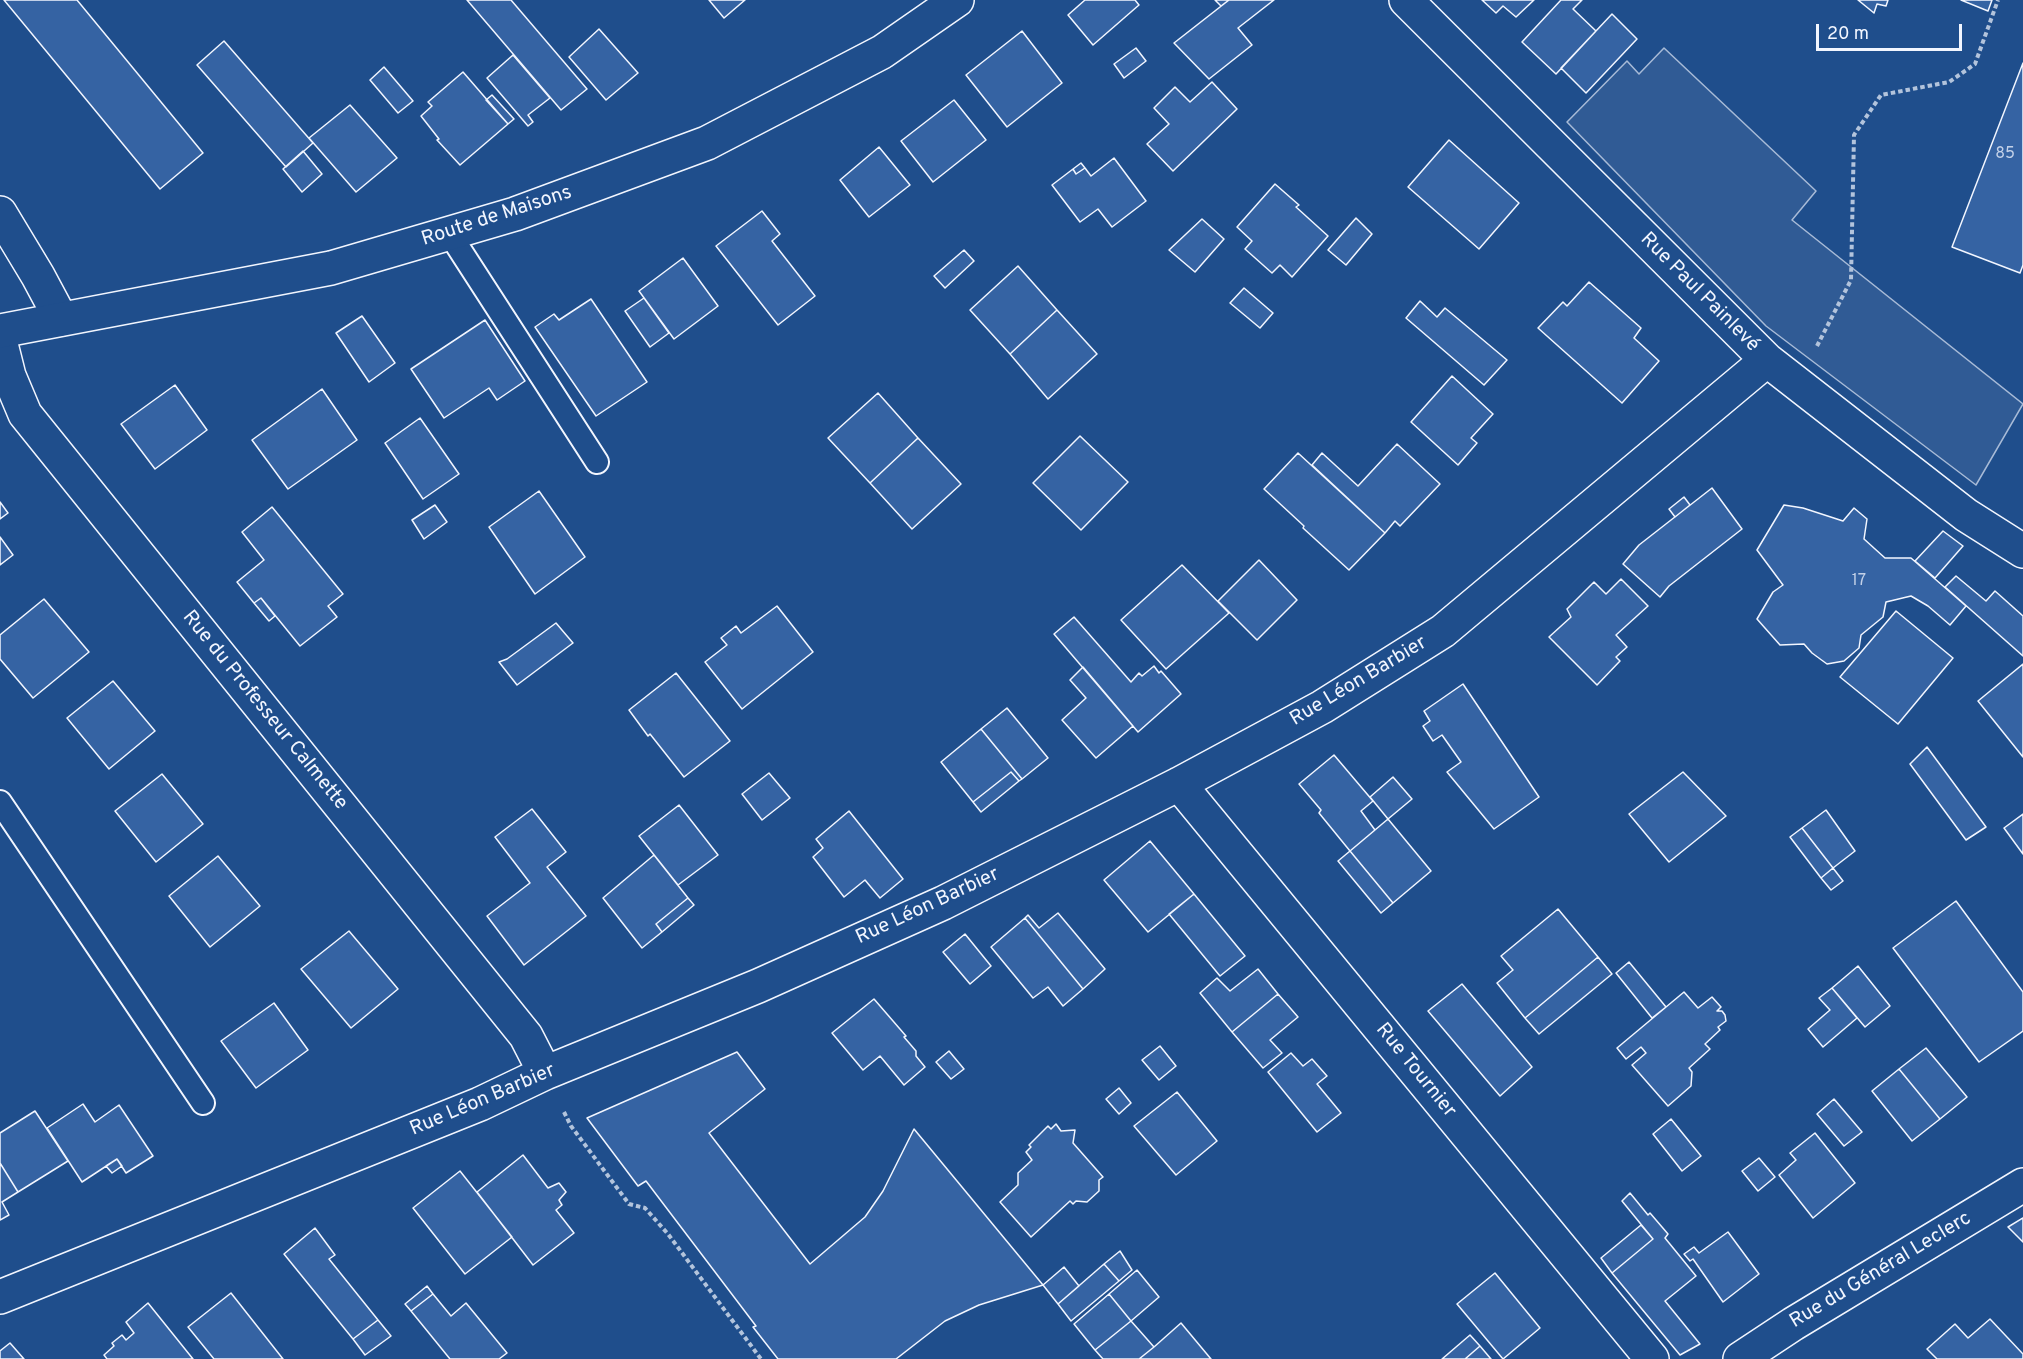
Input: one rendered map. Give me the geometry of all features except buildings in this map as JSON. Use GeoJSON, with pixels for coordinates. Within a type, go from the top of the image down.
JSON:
{"type":"FeatureCollection","features":[{"type":"Feature","properties":{"kind":"street","name":"Route de Maisons"},"geometry":{"type":"LineString","coordinates":[[0,331],[331,268],[515,214],[707,143],[882,52],[957,0]]}},
{"type":"Feature","properties":{"kind":"street","name":"Rue Paul Painlevé"},"geometry":{"type":"LineString","coordinates":[[1406,0],[1767,360],[1966,515],[2023,551]]}},
{"type":"Feature","properties":{"kind":"street"},"geometry":{"type":"LineString","coordinates":[[0,213],[61,319]]}},
{"type":"Feature","properties":{"kind":"street","name":"Rue du Professeur Calmette"},"geometry":{"type":"LineString","coordinates":[[0,340],[9,376],[25,414],[526,1036],[545,1073]]}},
{"type":"Feature","properties":{"kind":"street","name":"Rue Léon Barbier"},"geometry":{"type":"LineString","coordinates":[[0,1297],[469,1109],[545,1073],[758,986],[921,912],[1179,784],[1322,707],[1443,631],[1767,360]]}},
{"type":"Feature","properties":{"kind":"street","name":"Rue Tournier"},"geometry":{"type":"LineString","coordinates":[[1179,784],[1652,1359]]}},
{"type":"Feature","properties":{"kind":"street","name":"Rue du Général Leclerc"},"geometry":{"type":"LineString","coordinates":[[1740,1359],[1793,1324],[2023,1185]]}},
{"type":"Feature","properties":{"kind":"lane"},"geometry":{"type":"LineString","coordinates":[[448,233],[597,462]]}},
{"type":"Feature","properties":{"kind":"lane"},"geometry":{"type":"LineString","coordinates":[[0,802],[203,1103]]}},
{"type":"Feature","properties":{"kind":"path"},"geometry":{"type":"LineString","coordinates":[[1797,384],[1851,280],[1854,135],[1881,95],[1949,82],[1975,64],[1998,0]]}},
{"type":"Feature","properties":{"kind":"path"},"geometry":{"type":"LineString","coordinates":[[545,1073],[571,1126],[629,1204],[645,1208],[668,1234],[761,1359]]}},
{"type":"Feature","properties":{"kind":"shaded area"},"geometry":{"type":"Polygon","coordinates":[[[1664,48],[1816,191],[1792,220],[2023,404],[1976,485],[1766,326],[1567,122],[1627,61],[1639,74],[1664,48]]]}}]}
